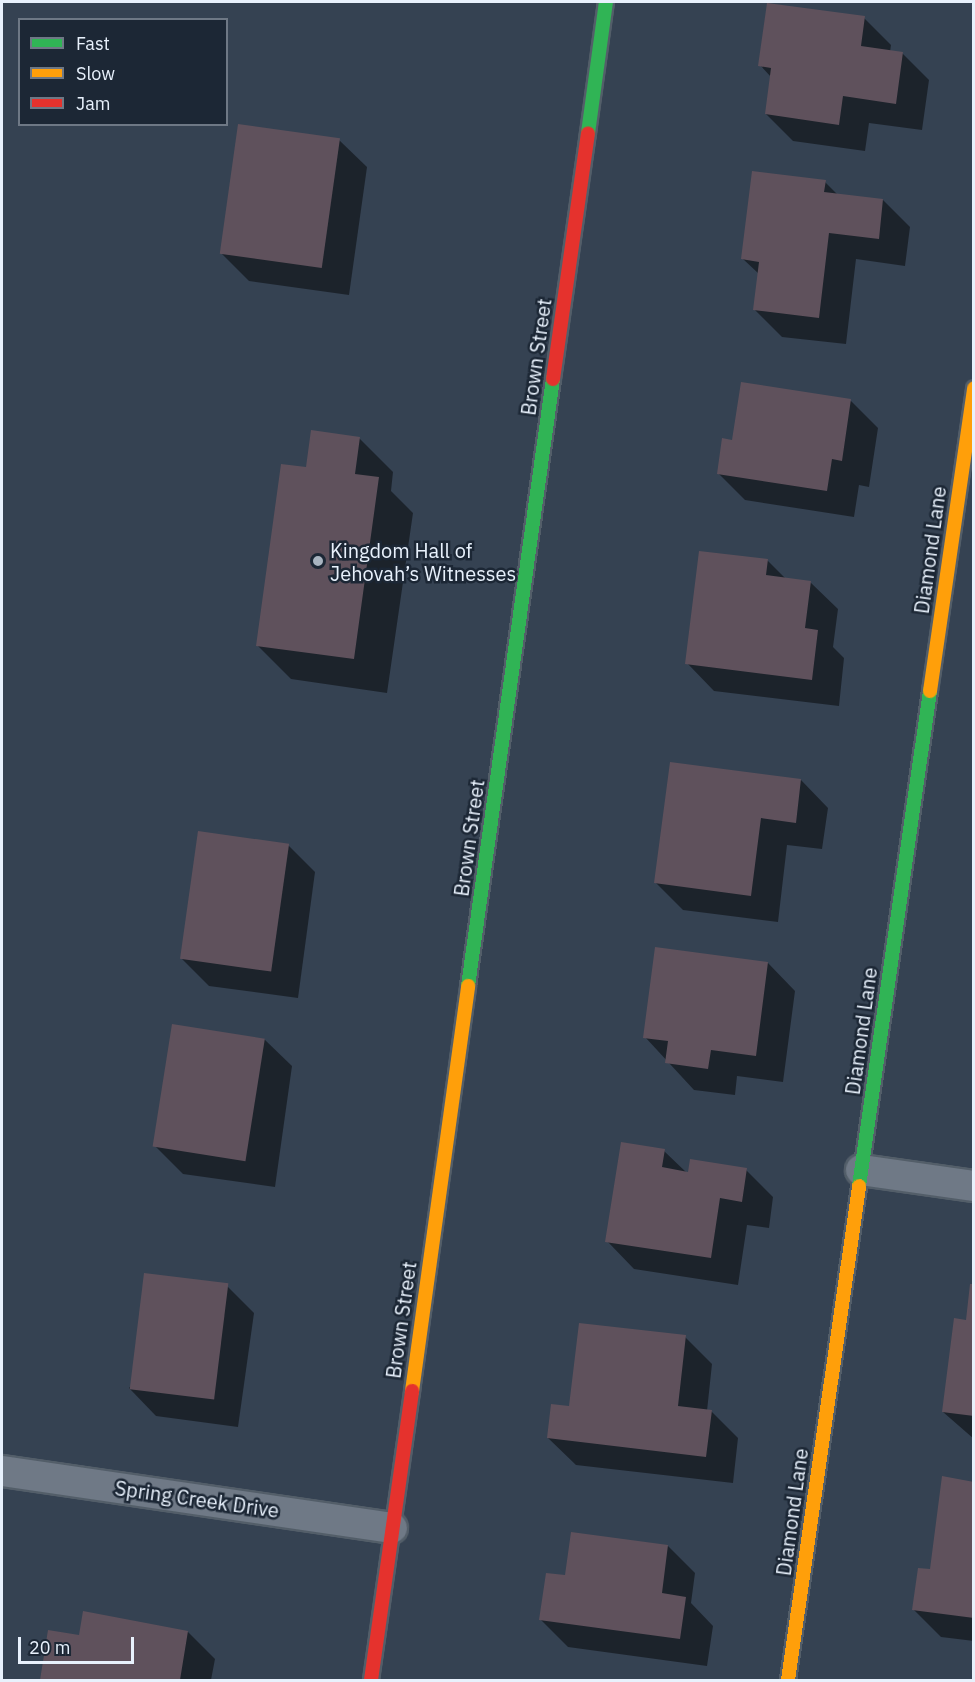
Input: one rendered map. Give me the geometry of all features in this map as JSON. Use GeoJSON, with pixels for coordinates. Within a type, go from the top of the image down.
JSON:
{"type":"FeatureCollection","features":[{"type":"Feature","properties":{"kind":"main road","name":"Brown Street"},"geometry":{"type":"LineString","coordinates":[[370,1680],[606,2]]}},
{"type":"Feature","properties":{"kind":"main road","name":"Diamond Lane"},"geometry":{"type":"LineString","coordinates":[[788,1680],[974,387]]}},
{"type":"Feature","properties":{"kind":"street"},"geometry":{"type":"LineString","coordinates":[[861,1170],[974,1186]]}},
{"type":"Feature","properties":{"kind":"street","name":"Spring Creek Drive"},"geometry":{"type":"LineString","coordinates":[[2,1471],[392,1528]]}},
{"type":"Feature","properties":{"kind":"building"},"geometry":{"type":"Polygon","coordinates":[[[767,3],[865,16],[861,46],[903,52],[896,104],[843,96],[839,125],[765,114],[771,68],[758,66],[767,3]]]}},
{"type":"Feature","properties":{"kind":"building"},"geometry":{"type":"Polygon","coordinates":[[[238,124],[340,138],[322,268],[220,254],[238,124]]]}},
{"type":"Feature","properties":{"kind":"building"},"geometry":{"type":"Polygon","coordinates":[[[752,171],[826,180],[824,192],[883,199],[879,239],[829,233],[819,318],[753,310],[759,262],[741,259],[752,171]]]}},
{"type":"Feature","properties":{"kind":"building"},"geometry":{"type":"Polygon","coordinates":[[[741,382],[851,399],[842,461],[832,459],[827,491],[717,474],[722,438],[732,440],[741,382]]]}},
{"type":"Feature","properties":{"kind":"building","name":"Kingdom Hall of Jehovah’s Witnesses"},"geometry":{"type":"Polygon","coordinates":[[[311,430],[360,437],[355,474],[379,477],[354,659],[256,646],[281,464],[306,467],[311,430]]]}},
{"type":"Feature","properties":{"kind":"building"},"geometry":{"type":"Polygon","coordinates":[[[699,551],[768,559],[766,575],[811,581],[805,628],[818,630],[812,680],[685,664],[699,551]]]}},
{"type":"Feature","properties":{"kind":"building"},"geometry":{"type":"Polygon","coordinates":[[[670,762],[801,779],[796,823],[761,818],[751,896],[654,883],[670,762]]]}},
{"type":"Feature","properties":{"kind":"building"},"geometry":{"type":"Polygon","coordinates":[[[198,831],[289,844],[271,972],[180,959],[198,831]]]}},
{"type":"Feature","properties":{"kind":"building"},"geometry":{"type":"Polygon","coordinates":[[[655,947],[768,962],[756,1056],[711,1050],[708,1069],[665,1063],[668,1041],[643,1038],[655,947]]]}},
{"type":"Feature","properties":{"kind":"building"},"geometry":{"type":"Polygon","coordinates":[[[172,1024],[265,1039],[245,1161],[153,1146],[172,1024]]]}},
{"type":"Feature","properties":{"kind":"building"},"geometry":{"type":"Polygon","coordinates":[[[621,1142],[665,1149],[662,1167],[688,1172],[690,1159],[747,1168],[742,1202],[720,1198],[711,1258],[605,1242],[621,1142]]]}},
{"type":"Feature","properties":{"kind":"building"},"geometry":{"type":"Polygon","coordinates":[[[144,1273],[228,1283],[214,1399],[130,1389],[144,1273]]]}},
{"type":"Feature","properties":{"kind":"building"},"geometry":{"type":"Polygon","coordinates":[[[970,1284],[974,1284],[974,1416],[942,1412],[954,1318],[966,1320],[970,1284]]]}},
{"type":"Feature","properties":{"kind":"building"},"geometry":{"type":"Polygon","coordinates":[[[579,1323],[686,1335],[678,1406],[712,1410],[706,1457],[547,1438],[551,1404],[569,1406],[579,1323]]]}},
{"type":"Feature","properties":{"kind":"building"},"geometry":{"type":"Polygon","coordinates":[[[942,1476],[974,1482],[974,1618],[912,1610],[918,1568],[930,1569],[942,1476]]]}},
{"type":"Feature","properties":{"kind":"building"},"geometry":{"type":"Polygon","coordinates":[[[571,1532],[668,1545],[662,1593],[686,1597],[680,1639],[539,1620],[546,1573],[565,1575],[571,1532]]]}},
{"type":"Feature","properties":{"kind":"building"},"geometry":{"type":"Polygon","coordinates":[[[83,1611],[188,1631],[180,1680],[40,1680],[48,1630],[79,1635],[83,1611]]]}},
{"type":"Feature","properties":{"kind":"traffic: fast"},"geometry":{"type":"LineString","coordinates":[[588,133],[606,2]]}},
{"type":"Feature","properties":{"kind":"traffic: fast"},"geometry":{"type":"LineString","coordinates":[[468,986],[553,379]]}},
{"type":"Feature","properties":{"kind":"traffic: fast"},"geometry":{"type":"LineString","coordinates":[[859,1186],[930,691]]}},
{"type":"Feature","properties":{"kind":"traffic: slow"},"geometry":{"type":"LineString","coordinates":[[930,691],[974,388]]}},
{"type":"Feature","properties":{"kind":"traffic: slow"},"geometry":{"type":"LineString","coordinates":[[412,1391],[468,986]]}},
{"type":"Feature","properties":{"kind":"traffic: slow"},"geometry":{"type":"LineString","coordinates":[[788,1680],[859,1186]]}},
{"type":"Feature","properties":{"kind":"traffic: jam"},"geometry":{"type":"LineString","coordinates":[[553,379],[588,133]]}},
{"type":"Feature","properties":{"kind":"traffic: jam"},"geometry":{"type":"LineString","coordinates":[[371,1680],[412,1391]]}},
{"type":"Feature","properties":{"kind":"place","name":"Kingdom Hall of Jehovah’s Witnesses"},"geometry":{"type":"Point","coordinates":[318,561]}}]}
